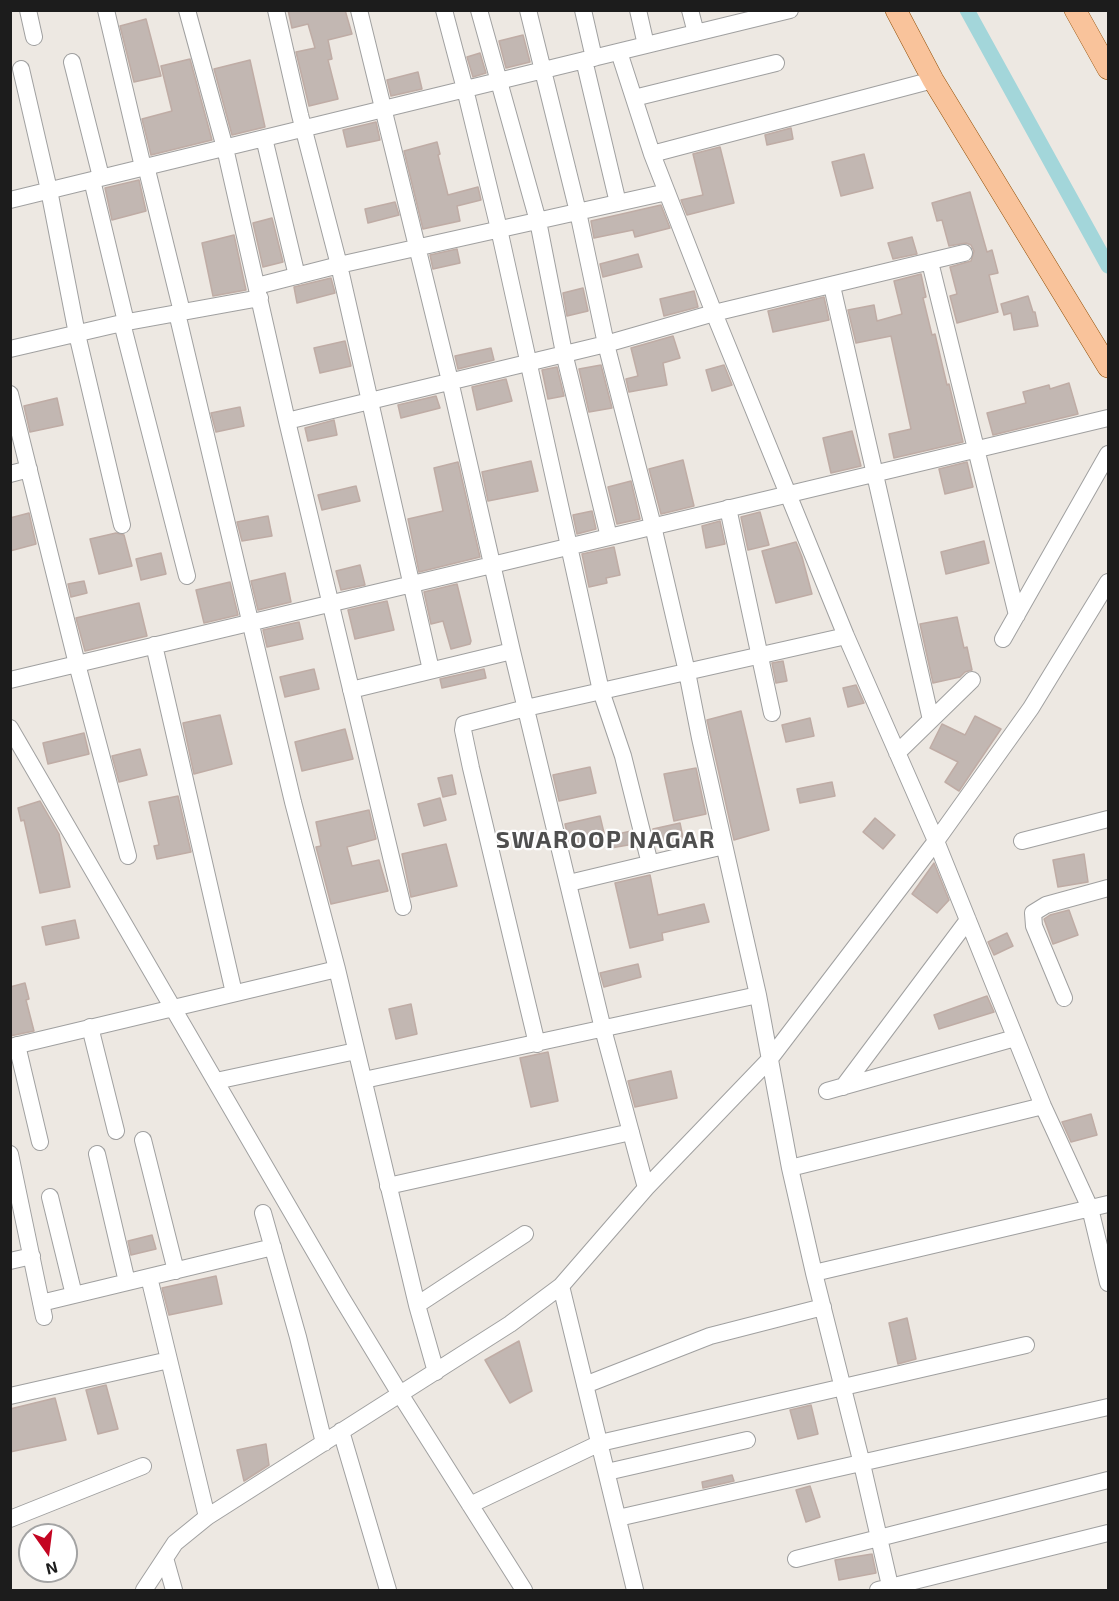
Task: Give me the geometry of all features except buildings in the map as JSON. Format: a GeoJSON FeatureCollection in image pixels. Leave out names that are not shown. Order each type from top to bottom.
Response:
{"type":"FeatureCollection","features":[{"type":"Feature","properties":{"kind":"main road"},"geometry":{"type":"LineString","coordinates":[[896,10],[933,80],[1108,367]]}},
{"type":"Feature","properties":{"kind":"main road"},"geometry":{"type":"LineString","coordinates":[[1075,10],[1108,69]]}},
{"type":"Feature","properties":{"kind":"street"},"geometry":{"type":"LineString","coordinates":[[28,10],[34,37]]}},
{"type":"Feature","properties":{"kind":"street"},"geometry":{"type":"LineString","coordinates":[[106,10],[293,802],[337,969],[417,1305],[436,1371]]}},
{"type":"Feature","properties":{"kind":"street"},"geometry":{"type":"LineString","coordinates":[[187,10],[225,148],[287,421],[403,907]]}},
{"type":"Feature","properties":{"kind":"street"},"geometry":{"type":"LineString","coordinates":[[276,10],[303,128],[339,265],[431,670]]}},
{"type":"Feature","properties":{"kind":"street"},"geometry":{"type":"LineString","coordinates":[[358,10],[450,381],[603,1029],[646,1188]]}},
{"type":"Feature","properties":{"kind":"street"},"geometry":{"type":"LineString","coordinates":[[444,10],[499,229],[602,691],[622,756],[650,864]]}},
{"type":"Feature","properties":{"kind":"street"},"geometry":{"type":"LineString","coordinates":[[479,10],[538,221],[564,353],[609,537]]}},
{"type":"Feature","properties":{"kind":"street"},"geometry":{"type":"LineString","coordinates":[[528,10],[578,212],[606,344],[653,526],[687,672],[758,994],[790,1168],[862,1464],[878,1538],[886,1590],[1108,1533]]}},
{"type":"Feature","properties":{"kind":"street"},"geometry":{"type":"LineString","coordinates":[[583,10],[589,59],[618,203]]}},
{"type":"Feature","properties":{"kind":"street"},"geometry":{"type":"LineString","coordinates":[[638,10],[646,45]]}},
{"type":"Feature","properties":{"kind":"street"},"geometry":{"type":"LineString","coordinates":[[690,10],[696,33]]}},
{"type":"Feature","properties":{"kind":"street"},"geometry":{"type":"LineString","coordinates":[[10,200],[696,33],[745,16],[790,10]]}},
{"type":"Feature","properties":{"kind":"street"},"geometry":{"type":"LineString","coordinates":[[619,52],[652,154],[714,313],[846,636],[936,841],[1043,1106],[1090,1208],[1108,1282]]}},
{"type":"Feature","properties":{"kind":"street"},"geometry":{"type":"LineString","coordinates":[[72,62],[124,323],[187,576]]}},
{"type":"Feature","properties":{"kind":"street"},"geometry":{"type":"LineString","coordinates":[[634,98],[776,63]]}},
{"type":"Feature","properties":{"kind":"street"},"geometry":{"type":"LineString","coordinates":[[21,69],[49,190],[77,334],[122,525]]}},
{"type":"Feature","properties":{"kind":"street"},"geometry":{"type":"LineString","coordinates":[[652,154],[933,80]]}},
{"type":"Feature","properties":{"kind":"street"},"geometry":{"type":"LineString","coordinates":[[264,138],[297,276]]}},
{"type":"Feature","properties":{"kind":"street"},"geometry":{"type":"LineString","coordinates":[[10,349],[179,313],[258,292],[297,276],[339,265],[667,192]]}},
{"type":"Feature","properties":{"kind":"street"},"geometry":{"type":"LineString","coordinates":[[287,421],[606,344],[714,313],[964,253]]}},
{"type":"Feature","properties":{"kind":"street"},"geometry":{"type":"LineString","coordinates":[[930,262],[1017,615]]}},
{"type":"Feature","properties":{"kind":"street"},"geometry":{"type":"LineString","coordinates":[[832,286],[931,720]]}},
{"type":"Feature","properties":{"kind":"street"},"geometry":{"type":"LineString","coordinates":[[10,394],[77,664],[128,856]]}},
{"type":"Feature","properties":{"kind":"street"},"geometry":{"type":"LineString","coordinates":[[10,680],[1108,418]]}},
{"type":"Feature","properties":{"kind":"street"},"geometry":{"type":"LineString","coordinates":[[1003,639],[1108,454]]}},
{"type":"Feature","properties":{"kind":"street"},"geometry":{"type":"LineString","coordinates":[[10,474],[29,469]]}},
{"type":"Feature","properties":{"kind":"street"},"geometry":{"type":"LineString","coordinates":[[728,508],[772,713]]}},
{"type":"Feature","properties":{"kind":"street"},"geometry":{"type":"LineString","coordinates":[[144,1590],[175,1542],[207,1517],[510,1324],[561,1286],[646,1188],[769,1060],[936,841],[1031,708],[1108,582]]}},
{"type":"Feature","properties":{"kind":"street"},"geometry":{"type":"LineString","coordinates":[[537,1044],[463,727],[468,722],[526,708],[846,636]]}},
{"type":"Feature","properties":{"kind":"street"},"geometry":{"type":"LineString","coordinates":[[154,645],[234,993]]}},
{"type":"Feature","properties":{"kind":"street"},"geometry":{"type":"LineString","coordinates":[[351,690],[512,651]]}},
{"type":"Feature","properties":{"kind":"street"},"geometry":{"type":"LineString","coordinates":[[897,753],[972,680]]}},
{"type":"Feature","properties":{"kind":"street"},"geometry":{"type":"LineString","coordinates":[[10,728],[400,1394],[524,1590]]}},
{"type":"Feature","properties":{"kind":"street"},"geometry":{"type":"LineString","coordinates":[[1022,841],[1108,819]]}},
{"type":"Feature","properties":{"kind":"street"},"geometry":{"type":"LineString","coordinates":[[569,883],[724,846]]}},
{"type":"Feature","properties":{"kind":"street"},"geometry":{"type":"LineString","coordinates":[[1064,998],[1035,926],[1033,913],[1046,905],[1108,888]]}},
{"type":"Feature","properties":{"kind":"street"},"geometry":{"type":"LineString","coordinates":[[968,920],[835,1089],[1015,1038]]}},
{"type":"Feature","properties":{"kind":"street"},"geometry":{"type":"LineString","coordinates":[[40,1142],[14,1046],[337,969]]}},
{"type":"Feature","properties":{"kind":"street"},"geometry":{"type":"LineString","coordinates":[[364,1080],[758,994]]}},
{"type":"Feature","properties":{"kind":"street"},"geometry":{"type":"LineString","coordinates":[[90,1027],[116,1131]]}},
{"type":"Feature","properties":{"kind":"street"},"geometry":{"type":"LineString","coordinates":[[216,1081],[356,1051]]}},
{"type":"Feature","properties":{"kind":"street"},"geometry":{"type":"LineString","coordinates":[[790,1168],[1043,1106]]}},
{"type":"Feature","properties":{"kind":"street"},"geometry":{"type":"LineString","coordinates":[[388,1186],[631,1132]]}},
{"type":"Feature","properties":{"kind":"street"},"geometry":{"type":"LineString","coordinates":[[143,1140],[176,1271]]}},
{"type":"Feature","properties":{"kind":"street"},"geometry":{"type":"LineString","coordinates":[[10,1154],[16,1207],[32,1256],[43,1310],[74,1295],[273,1247]]}},
{"type":"Feature","properties":{"kind":"street"},"geometry":{"type":"LineString","coordinates":[[97,1154],[128,1282]]}},
{"type":"Feature","properties":{"kind":"street"},"geometry":{"type":"LineString","coordinates":[[50,1197],[74,1295]]}},
{"type":"Feature","properties":{"kind":"street"},"geometry":{"type":"LineString","coordinates":[[814,1273],[1108,1204]]}},
{"type":"Feature","properties":{"kind":"street"},"geometry":{"type":"LineString","coordinates":[[263,1213],[298,1337],[324,1443]]}},
{"type":"Feature","properties":{"kind":"street"},"geometry":{"type":"LineString","coordinates":[[417,1305],[525,1234]]}},
{"type":"Feature","properties":{"kind":"street"},"geometry":{"type":"LineString","coordinates":[[10,1261],[32,1256]]}},
{"type":"Feature","properties":{"kind":"street"},"geometry":{"type":"LineString","coordinates":[[149,1277],[207,1517]]}},
{"type":"Feature","properties":{"kind":"street"},"geometry":{"type":"LineString","coordinates":[[561,1286],[635,1590]]}},
{"type":"Feature","properties":{"kind":"street"},"geometry":{"type":"LineString","coordinates":[[585,1385],[710,1336],[823,1307]]}},
{"type":"Feature","properties":{"kind":"street"},"geometry":{"type":"LineString","coordinates":[[470,1505],[600,1443],[1026,1345]]}},
{"type":"Feature","properties":{"kind":"street"},"geometry":{"type":"LineString","coordinates":[[10,1396],[169,1360]]}},
{"type":"Feature","properties":{"kind":"street"},"geometry":{"type":"LineString","coordinates":[[618,1518],[1108,1407]]}},
{"type":"Feature","properties":{"kind":"street"},"geometry":{"type":"LineString","coordinates":[[341,1431],[388,1590]]}},
{"type":"Feature","properties":{"kind":"street"},"geometry":{"type":"LineString","coordinates":[[607,1472],[747,1440]]}},
{"type":"Feature","properties":{"kind":"street"},"geometry":{"type":"LineString","coordinates":[[10,1519],[143,1466]]}},
{"type":"Feature","properties":{"kind":"street"},"geometry":{"type":"LineString","coordinates":[[796,1559],[1108,1480]]}},
{"type":"Feature","properties":{"kind":"street"},"geometry":{"type":"LineString","coordinates":[[165,1558],[174,1590]]}},
{"type":"Feature","properties":{"kind":"waterway"},"geometry":{"type":"LineString","coordinates":[[967,10],[1108,266]]}},
{"type":"Feature","properties":{"kind":"district","name":"SWAROOP NAGAR"},"geometry":{"type":"Point","coordinates":[606,840]}}]}
